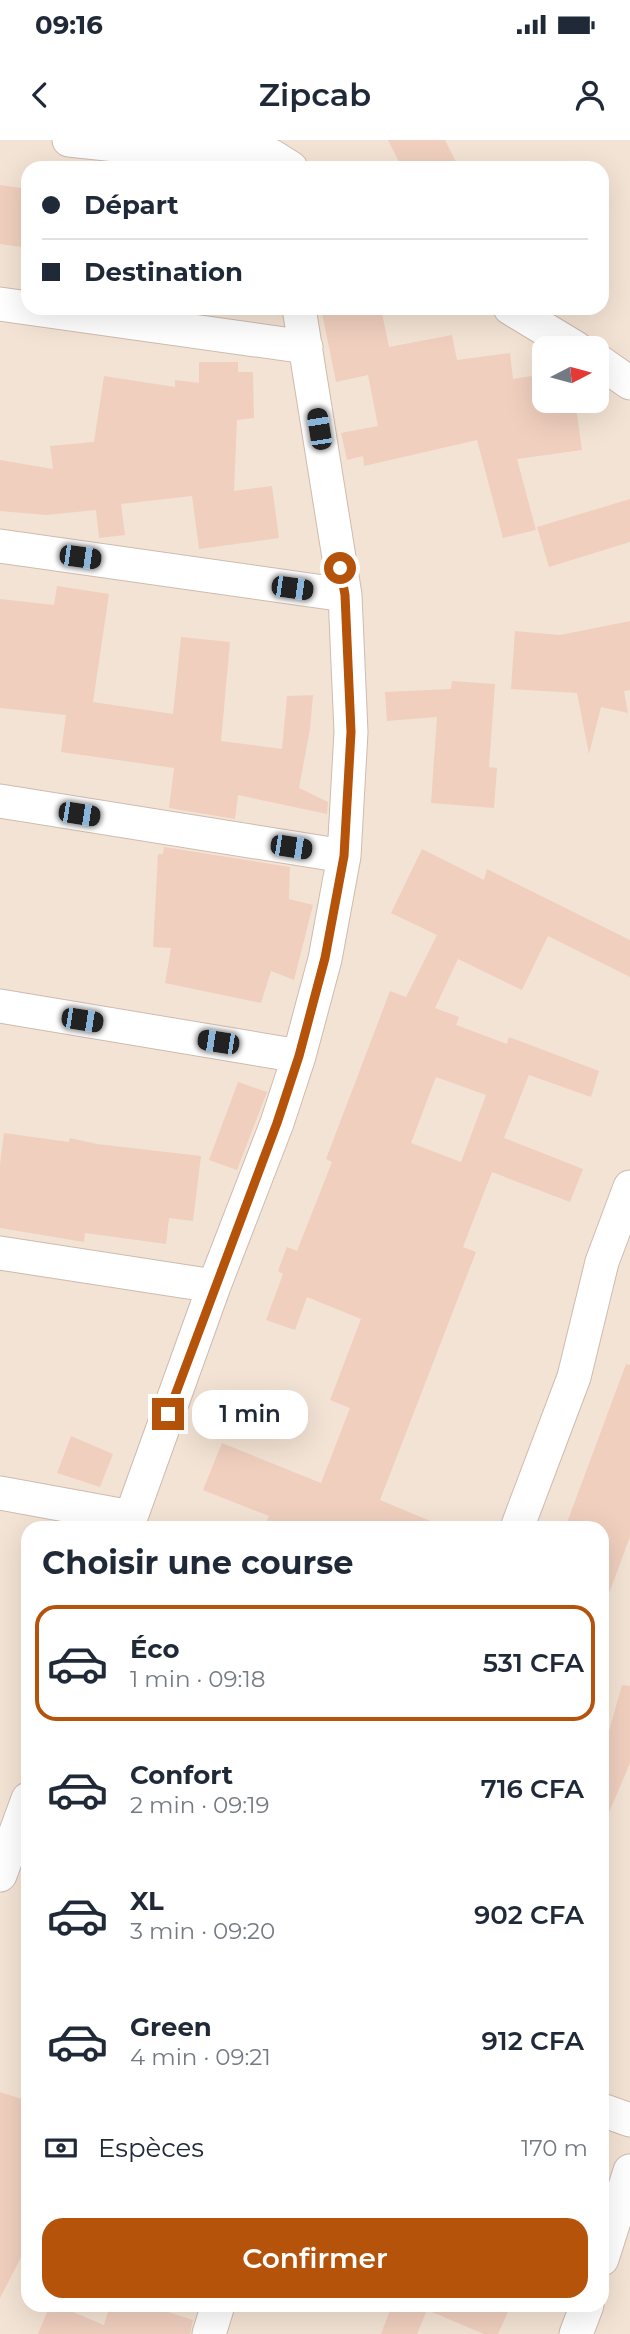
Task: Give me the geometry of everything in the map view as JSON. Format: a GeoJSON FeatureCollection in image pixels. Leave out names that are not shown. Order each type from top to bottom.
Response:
{"type":"FeatureCollection","features":[{"type":"Feature","properties":{"kind":"street"},"geometry":{"type":"LineString","coordinates":[[69,140],[276,158]]}},
{"type":"Feature","properties":{"kind":"street"},"geometry":{"type":"LineString","coordinates":[[0,304],[21,307]]}},
{"type":"Feature","properties":{"kind":"street"},"geometry":{"type":"LineString","coordinates":[[78,315],[306,347]]}},
{"type":"Feature","properties":{"kind":"street"},"geometry":{"type":"LineString","coordinates":[[129,1521],[214,1286],[277,1123],[299,1056],[325,958],[344,856],[351,732],[345,595],[300,315]]}},
{"type":"Feature","properties":{"kind":"street"},"geometry":{"type":"LineString","coordinates":[[522,315],[556,336]]}},
{"type":"Feature","properties":{"kind":"street"},"geometry":{"type":"LineString","coordinates":[[609,368],[630,383]]}},
{"type":"Feature","properties":{"kind":"street"},"geometry":{"type":"LineString","coordinates":[[0,546],[345,595]]}},
{"type":"Feature","properties":{"kind":"street"},"geometry":{"type":"LineString","coordinates":[[0,801],[344,856]]}},
{"type":"Feature","properties":{"kind":"street"},"geometry":{"type":"LineString","coordinates":[[0,1006],[299,1056]]}},
{"type":"Feature","properties":{"kind":"street"},"geometry":{"type":"LineString","coordinates":[[520,1521],[574,1377],[602,1262],[630,1187]]}},
{"type":"Feature","properties":{"kind":"street"},"geometry":{"type":"LineString","coordinates":[[0,1253],[214,1286]]}},
{"type":"Feature","properties":{"kind":"street"},"geometry":{"type":"LineString","coordinates":[[0,1493],[125,1521]]}},
{"type":"Feature","properties":{"kind":"street"},"geometry":{"type":"LineString","coordinates":[[8,1871],[21,1824]]}},
{"type":"Feature","properties":{"kind":"street"},"geometry":{"type":"LineString","coordinates":[[609,2112],[630,2120]]}},
{"type":"Feature","properties":{"kind":"street"},"geometry":{"type":"LineString","coordinates":[[609,2237],[630,2171]]}},
{"type":"Feature","properties":{"kind":"street"},"geometry":{"type":"LineString","coordinates":[[209,2334],[216,2312]]}},
{"type":"Feature","properties":{"kind":"street"},"geometry":{"type":"LineString","coordinates":[[576,2334],[584,2312]]}},
{"type":"Feature","properties":{"kind":"shaded area"},"geometry":{"type":"Polygon","coordinates":[[[0,140],[630,140],[630,2334],[0,2334],[0,140]]]}},
{"type":"Feature","properties":{"kind":"building"},"geometry":{"type":"Polygon","coordinates":[[[388,140],[445,140],[456,161],[398,161],[388,140]]]}},
{"type":"Feature","properties":{"kind":"building"},"geometry":{"type":"Polygon","coordinates":[[[0,185],[21,188],[21,247],[0,244],[0,185]]]}},
{"type":"Feature","properties":{"kind":"building"},"geometry":{"type":"Polygon","coordinates":[[[322,315],[382,315],[389,347],[452,335],[457,360],[510,353],[513,379],[532,376],[532,413],[577,413],[582,450],[517,459],[536,530],[503,538],[477,440],[364,466],[363,456],[347,460],[341,433],[378,426],[368,375],[336,382],[322,315]]]}},
{"type":"Feature","properties":{"kind":"building"},"geometry":{"type":"Polygon","coordinates":[[[199,362],[238,362],[238,372],[253,372],[254,418],[237,420],[234,491],[272,486],[279,538],[199,549],[192,496],[121,504],[125,535],[99,538],[96,510],[46,515],[0,511],[0,460],[53,469],[50,446],[94,442],[104,376],[175,387],[175,380],[199,383],[199,362]]]}},
{"type":"Feature","properties":{"kind":"building"},"geometry":{"type":"Polygon","coordinates":[[[630,499],[630,542],[549,567],[537,527],[630,499]]]}},
{"type":"Feature","properties":{"kind":"building"},"geometry":{"type":"Polygon","coordinates":[[[57,586],[109,594],[93,702],[173,714],[181,637],[230,642],[221,741],[282,749],[287,696],[313,695],[299,788],[328,802],[327,814],[238,795],[235,819],[169,808],[174,768],[61,752],[66,715],[0,708],[0,599],[54,605],[57,586]]]}},
{"type":"Feature","properties":{"kind":"building"},"geometry":{"type":"Polygon","coordinates":[[[630,621],[630,690],[624,691],[628,713],[601,707],[589,754],[577,693],[511,689],[515,631],[560,635],[630,621]]]}},
{"type":"Feature","properties":{"kind":"building"},"geometry":{"type":"Polygon","coordinates":[[[452,681],[495,684],[489,767],[497,768],[494,808],[431,803],[437,717],[387,721],[385,692],[451,689],[452,681]]]}},
{"type":"Feature","properties":{"kind":"building"},"geometry":{"type":"Polygon","coordinates":[[[164,847],[290,867],[289,899],[313,905],[294,980],[271,971],[261,1003],[165,983],[171,948],[153,947],[158,854],[163,854],[164,847]]]}},
{"type":"Feature","properties":{"kind":"building"},"geometry":{"type":"Polygon","coordinates":[[[422,849],[484,880],[487,869],[630,940],[630,977],[548,936],[522,990],[458,959],[435,1008],[459,1017],[456,1025],[507,1044],[509,1037],[599,1071],[591,1097],[529,1075],[504,1138],[583,1169],[570,1202],[492,1172],[463,1247],[476,1252],[380,1500],[430,1521],[267,1521],[269,1516],[203,1490],[222,1443],[321,1483],[350,1408],[330,1400],[361,1319],[307,1297],[295,1330],[266,1320],[283,1274],[278,1271],[287,1247],[297,1251],[332,1162],[326,1159],[390,991],[406,997],[437,935],[391,913],[422,849]],[[436,1077],[411,1143],[461,1162],[486,1095],[436,1077]]]}},
{"type":"Feature","properties":{"kind":"building"},"geometry":{"type":"Polygon","coordinates":[[[238,1082],[267,1092],[237,1170],[209,1160],[238,1082]]]}},
{"type":"Feature","properties":{"kind":"building"},"geometry":{"type":"Polygon","coordinates":[[[4,1133],[69,1142],[70,1138],[97,1144],[201,1156],[193,1221],[169,1218],[166,1244],[85,1233],[84,1242],[0,1228],[0,1164],[4,1133]]]}},
{"type":"Feature","properties":{"kind":"building"},"geometry":{"type":"Polygon","coordinates":[[[626,1364],[630,1365],[630,1537],[609,1593],[609,1521],[568,1521],[626,1364]]]}},
{"type":"Feature","properties":{"kind":"building"},"geometry":{"type":"Polygon","coordinates":[[[71,1436],[113,1454],[100,1487],[57,1473],[71,1436]]]}},
{"type":"Feature","properties":{"kind":"building"},"geometry":{"type":"Polygon","coordinates":[[[622,1685],[630,1686],[630,1763],[609,1812],[609,1731],[622,1685]]]}},
{"type":"Feature","properties":{"kind":"building"},"geometry":{"type":"Polygon","coordinates":[[[0,2092],[21,2099],[21,2258],[0,2298],[0,2092]]]}},
{"type":"Feature","properties":{"kind":"building"},"geometry":{"type":"Polygon","coordinates":[[[47,2312],[73,2312],[104,2325],[108,2312],[168,2312],[193,2320],[190,2334],[38,2334],[47,2312]]]}},
{"type":"Feature","properties":{"kind":"building"},"geometry":{"type":"Polygon","coordinates":[[[389,2312],[426,2312],[417,2334],[381,2334],[389,2312]]]}},
{"type":"Feature","properties":{"kind":"building"},"geometry":{"type":"Polygon","coordinates":[[[432,2312],[508,2312],[498,2334],[484,2334],[432,2312]]]}},
{"type":"Feature","properties":{"kind":"route"},"geometry":{"type":"LineString","coordinates":[[168,1414],[277,1123],[299,1056],[325,958],[344,856],[351,732],[345,595],[340,568]]}}]}
